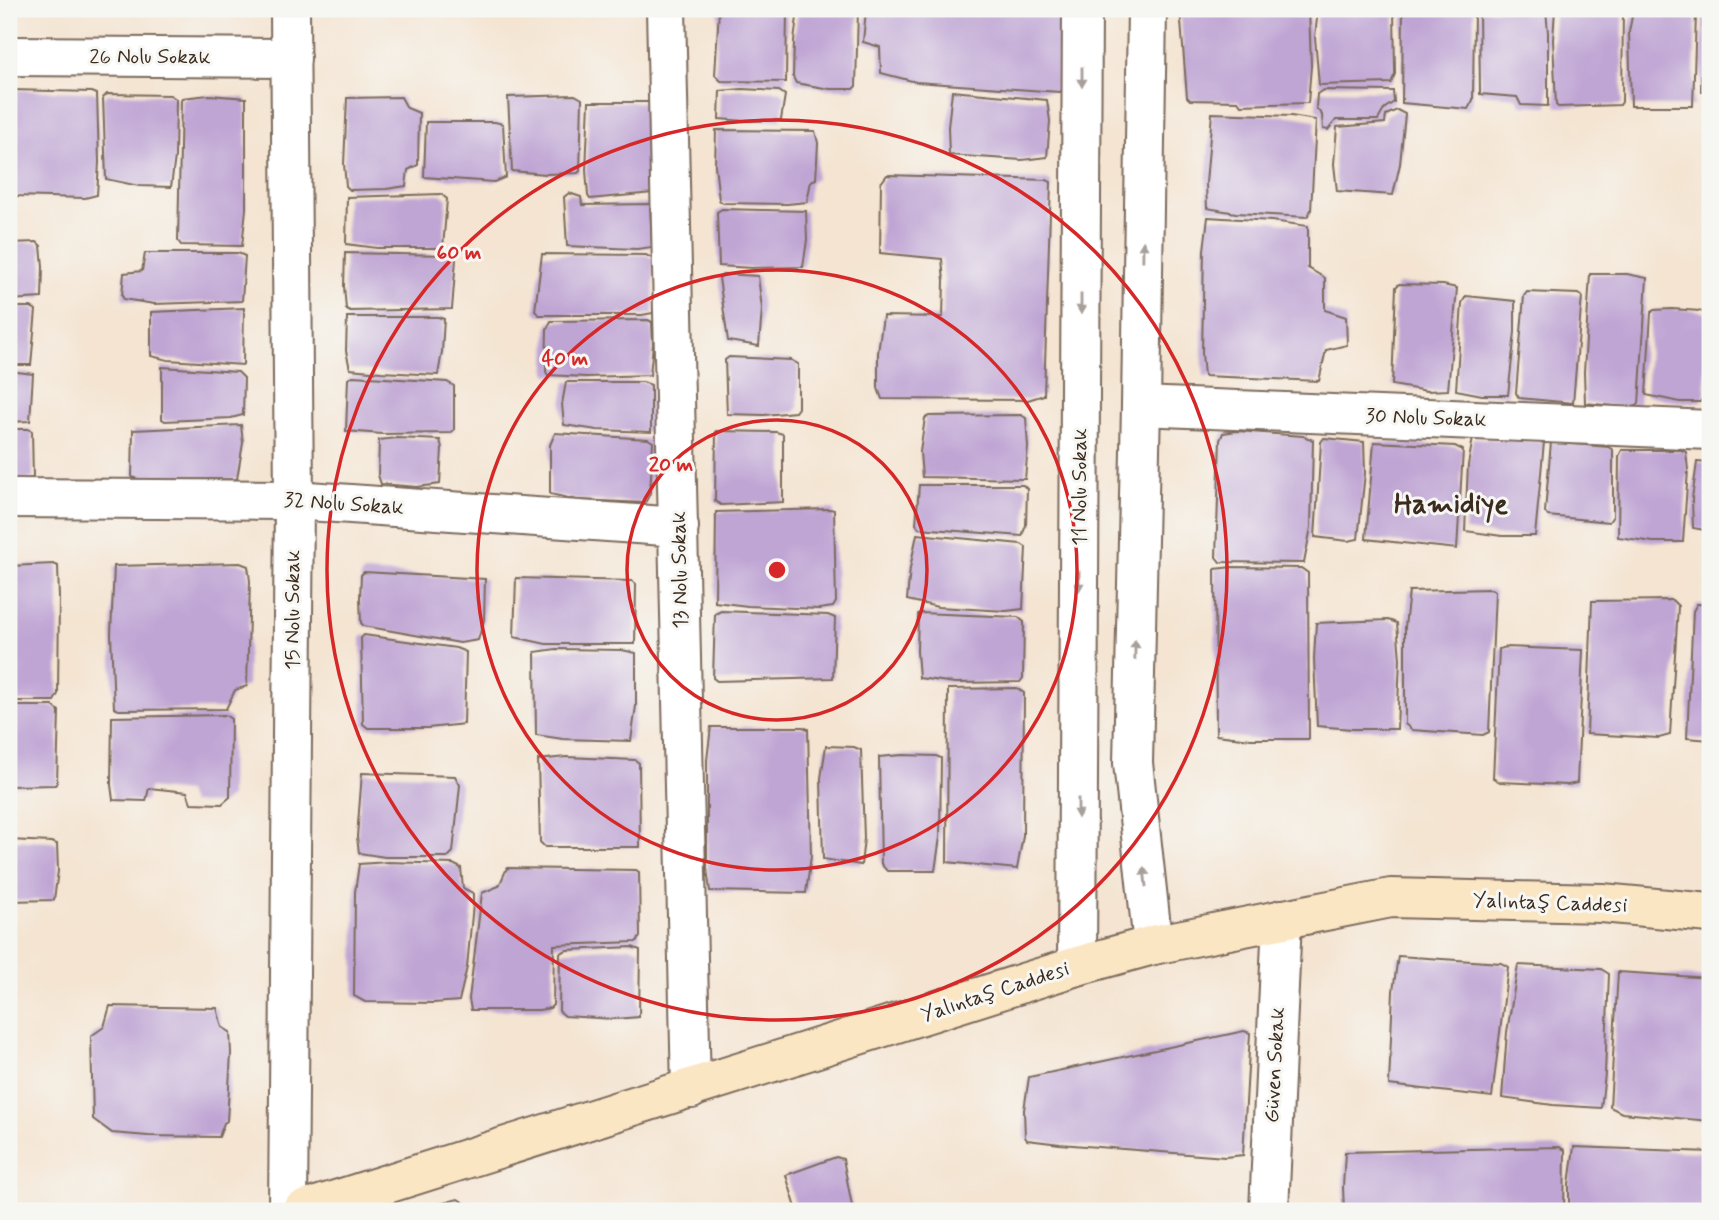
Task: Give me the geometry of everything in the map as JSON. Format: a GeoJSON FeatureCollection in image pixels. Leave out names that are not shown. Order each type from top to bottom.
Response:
{"type":"FeatureCollection","features":[{"type":"Feature","properties":{"kind":"main road","name":"Yalıntaş Caddesi"},"geometry":{"type":"LineString","coordinates":[[300,1211],[1077,966],[1153,945],[1391,898],[1602,903],[1710,913]]}},
{"type":"Feature","properties":{"kind":"street","name":"15 Nolu Sokak"},"geometry":{"type":"LineString","coordinates":[[288,1211],[294,500],[290,9]]}},
{"type":"Feature","properties":{"kind":"street","name":"13 Nolu Sokak"},"geometry":{"type":"LineString","coordinates":[[666,9],[691,1089]]}},
{"type":"Feature","properties":{"kind":"street","name":"11 Nolu Sokak"},"geometry":{"type":"LineString","coordinates":[[1077,966],[1082,9]]}},
{"type":"Feature","properties":{"kind":"street"},"geometry":{"type":"LineString","coordinates":[[1147,9],[1133,763],[1153,945]]}},
{"type":"Feature","properties":{"kind":"street","name":"26 Nolu Sokak"},"geometry":{"type":"LineString","coordinates":[[9,56],[291,58]]}},
{"type":"Feature","properties":{"kind":"street","name":"30 Nolu Sokak"},"geometry":{"type":"LineString","coordinates":[[1141,406],[1710,430]]}},
{"type":"Feature","properties":{"kind":"street","name":"32 Nolu Sokak"},"geometry":{"type":"LineString","coordinates":[[9,498],[294,500],[679,527]]}},
{"type":"Feature","properties":{"kind":"street","name":"Güven Sokak"},"geometry":{"type":"LineString","coordinates":[[1269,1211],[1282,919]]}},
{"type":"Feature","properties":{"kind":"building"},"geometry":{"type":"Polygon","coordinates":[[[719,9],[787,9],[786,82],[721,81],[715,75],[719,9]]]}},
{"type":"Feature","properties":{"kind":"building"},"geometry":{"type":"Polygon","coordinates":[[[798,9],[858,9],[856,86],[853,89],[830,89],[796,83],[793,77],[798,9]]]}},
{"type":"Feature","properties":{"kind":"building"},"geometry":{"type":"Polygon","coordinates":[[[1063,9],[1065,87],[1060,92],[916,82],[881,73],[880,47],[863,42],[866,10],[1063,9]]]}},
{"type":"Feature","properties":{"kind":"building"},"geometry":{"type":"Polygon","coordinates":[[[1180,9],[1309,9],[1311,66],[1308,103],[1241,105],[1238,101],[1190,100],[1187,97],[1180,9]]]}},
{"type":"Feature","properties":{"kind":"building"},"geometry":{"type":"Polygon","coordinates":[[[1318,9],[1394,9],[1395,74],[1391,83],[1319,85],[1315,37],[1318,9]]]}},
{"type":"Feature","properties":{"kind":"building"},"geometry":{"type":"Polygon","coordinates":[[[1403,9],[1474,9],[1473,100],[1468,109],[1402,103],[1403,9]]]}},
{"type":"Feature","properties":{"kind":"building"},"geometry":{"type":"Polygon","coordinates":[[[1479,9],[1546,9],[1548,106],[1521,105],[1517,97],[1480,94],[1479,9]]]}},
{"type":"Feature","properties":{"kind":"building"},"geometry":{"type":"Polygon","coordinates":[[[1555,9],[1623,9],[1620,105],[1556,105],[1553,40],[1555,9]]]}},
{"type":"Feature","properties":{"kind":"building"},"geometry":{"type":"Polygon","coordinates":[[[1633,11],[1696,14],[1693,106],[1631,106],[1629,32],[1633,11]]]}},
{"type":"Feature","properties":{"kind":"building"},"geometry":{"type":"Polygon","coordinates":[[[1703,14],[1710,14],[1710,91],[1701,91],[1703,14]]]}},
{"type":"Feature","properties":{"kind":"building"},"geometry":{"type":"Polygon","coordinates":[[[12,90],[97,94],[97,195],[85,198],[15,196],[9,191],[9,95],[12,90]]]}},
{"type":"Feature","properties":{"kind":"building"},"geometry":{"type":"Polygon","coordinates":[[[1323,90],[1393,91],[1394,102],[1385,108],[1378,120],[1336,120],[1328,130],[1323,129],[1322,115],[1316,108],[1317,94],[1323,90]]]}},
{"type":"Feature","properties":{"kind":"building"},"geometry":{"type":"Polygon","coordinates":[[[720,91],[779,91],[785,95],[781,120],[719,119],[720,91]]]}},
{"type":"Feature","properties":{"kind":"building"},"geometry":{"type":"Polygon","coordinates":[[[952,91],[1047,100],[1050,121],[1047,157],[1022,160],[949,155],[948,127],[952,91]]]}},
{"type":"Feature","properties":{"kind":"building"},"geometry":{"type":"Polygon","coordinates":[[[107,94],[170,95],[176,99],[175,157],[171,187],[139,186],[106,179],[103,98],[107,94]]]}},
{"type":"Feature","properties":{"kind":"building"},"geometry":{"type":"Polygon","coordinates":[[[209,95],[246,98],[246,209],[242,246],[181,245],[178,241],[181,101],[182,98],[209,95]]]}},
{"type":"Feature","properties":{"kind":"building"},"geometry":{"type":"Polygon","coordinates":[[[575,95],[582,99],[580,171],[546,174],[512,171],[508,97],[575,95]]]}},
{"type":"Feature","properties":{"kind":"building"},"geometry":{"type":"Polygon","coordinates":[[[401,97],[407,108],[419,113],[418,165],[408,170],[406,186],[350,190],[346,186],[344,164],[347,98],[401,97]]]}},
{"type":"Feature","properties":{"kind":"building"},"geometry":{"type":"Polygon","coordinates":[[[589,102],[653,102],[652,193],[590,199],[586,170],[589,102]]]}},
{"type":"Feature","properties":{"kind":"building"},"geometry":{"type":"Polygon","coordinates":[[[1397,110],[1405,114],[1400,164],[1393,195],[1337,191],[1334,164],[1337,127],[1385,123],[1386,115],[1397,110]]]}},
{"type":"Feature","properties":{"kind":"building"},"geometry":{"type":"Polygon","coordinates":[[[1212,113],[1291,116],[1316,120],[1311,210],[1307,217],[1236,213],[1207,208],[1206,183],[1212,113]]]}},
{"type":"Feature","properties":{"kind":"building"},"geometry":{"type":"Polygon","coordinates":[[[426,122],[503,124],[506,177],[494,182],[424,177],[426,122]]]}},
{"type":"Feature","properties":{"kind":"building"},"geometry":{"type":"Polygon","coordinates":[[[716,130],[815,131],[818,143],[816,179],[811,181],[807,202],[723,203],[719,200],[715,165],[716,130]]]}},
{"type":"Feature","properties":{"kind":"building"},"geometry":{"type":"Polygon","coordinates":[[[887,175],[1051,182],[1044,395],[1028,400],[882,399],[878,388],[878,353],[883,316],[943,317],[944,281],[942,259],[880,253],[881,183],[887,175]]]}},
{"type":"Feature","properties":{"kind":"building"},"geometry":{"type":"Polygon","coordinates":[[[569,193],[581,197],[582,205],[650,204],[652,247],[637,249],[567,246],[564,197],[569,193]]]}},
{"type":"Feature","properties":{"kind":"building"},"geometry":{"type":"Polygon","coordinates":[[[441,194],[447,199],[443,248],[377,248],[346,244],[347,197],[441,194]]]}},
{"type":"Feature","properties":{"kind":"building"},"geometry":{"type":"Polygon","coordinates":[[[722,209],[806,211],[807,240],[803,267],[719,266],[717,212],[722,209]]]}},
{"type":"Feature","properties":{"kind":"building"},"geometry":{"type":"Polygon","coordinates":[[[1208,217],[1308,226],[1308,268],[1325,278],[1325,310],[1346,317],[1347,345],[1326,350],[1319,381],[1204,376],[1204,250],[1208,217]]]}},
{"type":"Feature","properties":{"kind":"building"},"geometry":{"type":"Polygon","coordinates":[[[37,242],[41,246],[43,266],[42,298],[9,300],[9,243],[37,242]]]}},
{"type":"Feature","properties":{"kind":"building"},"geometry":{"type":"Polygon","coordinates":[[[145,253],[238,253],[245,256],[242,301],[154,304],[124,299],[124,273],[142,271],[145,253]]]}},
{"type":"Feature","properties":{"kind":"building"},"geometry":{"type":"Polygon","coordinates":[[[345,253],[449,255],[456,259],[452,309],[346,309],[345,253]]]}},
{"type":"Feature","properties":{"kind":"building"},"geometry":{"type":"Polygon","coordinates":[[[542,254],[646,255],[654,259],[653,313],[539,315],[535,311],[542,254]]]}},
{"type":"Feature","properties":{"kind":"building"},"geometry":{"type":"Polygon","coordinates":[[[724,274],[758,276],[762,309],[759,346],[728,341],[719,278],[724,274]]]}},
{"type":"Feature","properties":{"kind":"building"},"geometry":{"type":"Polygon","coordinates":[[[1590,274],[1627,274],[1647,278],[1639,404],[1632,408],[1585,403],[1584,372],[1590,274]]]}},
{"type":"Feature","properties":{"kind":"building"},"geometry":{"type":"Polygon","coordinates":[[[1399,284],[1457,288],[1448,390],[1427,391],[1392,385],[1396,287],[1399,284]]]}},
{"type":"Feature","properties":{"kind":"building"},"geometry":{"type":"Polygon","coordinates":[[[1527,292],[1582,296],[1573,403],[1519,398],[1516,393],[1524,296],[1527,292]]]}},
{"type":"Feature","properties":{"kind":"building"},"geometry":{"type":"Polygon","coordinates":[[[1466,296],[1515,301],[1515,332],[1508,395],[1482,395],[1456,390],[1462,303],[1466,296]]]}},
{"type":"Feature","properties":{"kind":"building"},"geometry":{"type":"Polygon","coordinates":[[[9,307],[31,307],[36,310],[31,365],[9,365],[9,307]]]}},
{"type":"Feature","properties":{"kind":"building"},"geometry":{"type":"Polygon","coordinates":[[[244,308],[243,365],[168,360],[151,356],[151,312],[244,308]]]}},
{"type":"Feature","properties":{"kind":"building"},"geometry":{"type":"Polygon","coordinates":[[[1672,309],[1708,314],[1705,395],[1700,402],[1680,402],[1646,395],[1651,313],[1654,310],[1672,309]]]}},
{"type":"Feature","properties":{"kind":"building"},"geometry":{"type":"Polygon","coordinates":[[[347,317],[444,319],[438,375],[350,369],[346,351],[347,317]]]}},
{"type":"Feature","properties":{"kind":"building"},"geometry":{"type":"Polygon","coordinates":[[[551,321],[652,322],[653,344],[650,375],[586,377],[548,375],[546,372],[547,329],[551,321]]]}},
{"type":"Feature","properties":{"kind":"building"},"geometry":{"type":"Polygon","coordinates":[[[729,357],[791,360],[798,364],[798,408],[795,412],[727,414],[725,360],[729,357]]]}},
{"type":"Feature","properties":{"kind":"building"},"geometry":{"type":"Polygon","coordinates":[[[162,367],[238,372],[244,378],[243,415],[165,421],[162,419],[162,367]]]}},
{"type":"Feature","properties":{"kind":"building"},"geometry":{"type":"Polygon","coordinates":[[[9,371],[33,374],[30,421],[9,422],[9,371]]]}},
{"type":"Feature","properties":{"kind":"building"},"geometry":{"type":"Polygon","coordinates":[[[353,376],[447,382],[454,386],[454,430],[450,433],[382,434],[346,431],[348,379],[353,376]]]}},
{"type":"Feature","properties":{"kind":"building"},"geometry":{"type":"Polygon","coordinates":[[[566,382],[643,382],[651,385],[651,432],[597,430],[564,425],[562,404],[566,382]]]}},
{"type":"Feature","properties":{"kind":"building"},"geometry":{"type":"Polygon","coordinates":[[[1021,415],[1026,418],[1028,447],[1025,479],[922,477],[920,452],[925,418],[1021,415]]]}},
{"type":"Feature","properties":{"kind":"building"},"geometry":{"type":"Polygon","coordinates":[[[241,425],[243,443],[237,479],[141,480],[132,477],[133,430],[241,425]]]}},
{"type":"Feature","properties":{"kind":"building"},"geometry":{"type":"Polygon","coordinates":[[[9,429],[32,431],[33,478],[9,482],[9,429]]]}},
{"type":"Feature","properties":{"kind":"building"},"geometry":{"type":"Polygon","coordinates":[[[716,431],[783,434],[783,502],[721,505],[715,501],[716,431]]]}},
{"type":"Feature","properties":{"kind":"building"},"geometry":{"type":"Polygon","coordinates":[[[1237,431],[1303,436],[1313,440],[1311,527],[1304,563],[1220,562],[1216,557],[1220,440],[1223,433],[1237,431]]]}},
{"type":"Feature","properties":{"kind":"building"},"geometry":{"type":"Polygon","coordinates":[[[555,433],[648,439],[653,442],[650,493],[645,503],[577,500],[550,494],[550,445],[555,433]]]}},
{"type":"Feature","properties":{"kind":"building"},"geometry":{"type":"Polygon","coordinates":[[[1324,438],[1364,442],[1365,473],[1358,539],[1348,541],[1315,537],[1321,442],[1324,438]]]}},
{"type":"Feature","properties":{"kind":"building"},"geometry":{"type":"Polygon","coordinates":[[[1473,438],[1544,442],[1535,536],[1502,536],[1465,531],[1468,465],[1473,438]]]}},
{"type":"Feature","properties":{"kind":"building"},"geometry":{"type":"Polygon","coordinates":[[[379,440],[440,440],[440,484],[417,487],[381,484],[378,475],[379,440]]]}},
{"type":"Feature","properties":{"kind":"building"},"geometry":{"type":"Polygon","coordinates":[[[1374,442],[1455,446],[1463,450],[1457,549],[1366,539],[1374,442]]]}},
{"type":"Feature","properties":{"kind":"building"},"geometry":{"type":"Polygon","coordinates":[[[1551,442],[1608,447],[1613,450],[1613,516],[1609,522],[1548,516],[1545,512],[1551,442]]]}},
{"type":"Feature","properties":{"kind":"building"},"geometry":{"type":"Polygon","coordinates":[[[1622,450],[1686,452],[1688,470],[1683,542],[1653,542],[1618,537],[1619,456],[1622,450]]]}},
{"type":"Feature","properties":{"kind":"building"},"geometry":{"type":"Polygon","coordinates":[[[1697,462],[1710,463],[1710,531],[1693,528],[1692,499],[1697,462]]]}},
{"type":"Feature","properties":{"kind":"building"},"geometry":{"type":"Polygon","coordinates":[[[919,485],[1023,485],[1027,489],[1026,525],[1022,536],[919,528],[916,524],[919,485]]]}},
{"type":"Feature","properties":{"kind":"building"},"geometry":{"type":"Polygon","coordinates":[[[834,510],[836,602],[833,607],[819,609],[748,606],[715,602],[716,512],[834,510]]]}},
{"type":"Feature","properties":{"kind":"building"},"geometry":{"type":"Polygon","coordinates":[[[917,534],[1021,544],[1026,547],[1023,609],[1006,611],[938,607],[907,600],[917,534]]]}},
{"type":"Feature","properties":{"kind":"building"},"geometry":{"type":"Polygon","coordinates":[[[240,563],[248,566],[250,581],[247,686],[235,690],[226,709],[114,708],[111,634],[114,566],[240,563]]]}},
{"type":"Feature","properties":{"kind":"building"},"geometry":{"type":"Polygon","coordinates":[[[9,566],[58,566],[59,598],[58,694],[54,701],[9,701],[9,566]]]}},
{"type":"Feature","properties":{"kind":"building"},"geometry":{"type":"Polygon","coordinates":[[[1301,568],[1308,573],[1309,739],[1251,739],[1216,735],[1215,569],[1301,568]]]}},
{"type":"Feature","properties":{"kind":"building"},"geometry":{"type":"Polygon","coordinates":[[[364,572],[485,579],[484,620],[478,640],[460,643],[364,626],[361,623],[360,598],[361,575],[364,572]]]}},
{"type":"Feature","properties":{"kind":"building"},"geometry":{"type":"Polygon","coordinates":[[[516,578],[632,581],[636,584],[635,644],[546,644],[514,637],[516,578]]]}},
{"type":"Feature","properties":{"kind":"building"},"geometry":{"type":"Polygon","coordinates":[[[1409,591],[1495,591],[1489,732],[1483,735],[1412,730],[1405,724],[1405,627],[1409,591]]]}},
{"type":"Feature","properties":{"kind":"building"},"geometry":{"type":"Polygon","coordinates":[[[1672,600],[1678,606],[1670,735],[1659,738],[1587,734],[1592,601],[1672,600]]]}},
{"type":"Feature","properties":{"kind":"building"},"geometry":{"type":"Polygon","coordinates":[[[1697,604],[1710,605],[1710,740],[1687,738],[1693,611],[1697,604]]]}},
{"type":"Feature","properties":{"kind":"building"},"geometry":{"type":"Polygon","coordinates":[[[721,611],[828,615],[835,618],[833,678],[717,681],[713,678],[715,614],[721,611]]]}},
{"type":"Feature","properties":{"kind":"building"},"geometry":{"type":"Polygon","coordinates":[[[920,613],[1018,617],[1024,622],[1023,678],[1020,682],[955,683],[919,678],[917,651],[920,613]]]}},
{"type":"Feature","properties":{"kind":"building"},"geometry":{"type":"Polygon","coordinates":[[[1388,620],[1397,623],[1400,659],[1397,729],[1317,726],[1314,659],[1316,623],[1388,620]]]}},
{"type":"Feature","properties":{"kind":"building"},"geometry":{"type":"Polygon","coordinates":[[[364,635],[456,648],[466,652],[464,724],[428,728],[368,728],[363,724],[361,638],[364,635]]]}},
{"type":"Feature","properties":{"kind":"building"},"geometry":{"type":"Polygon","coordinates":[[[556,649],[622,650],[636,653],[636,706],[631,741],[563,739],[536,735],[535,652],[556,649]]]}},
{"type":"Feature","properties":{"kind":"building"},"geometry":{"type":"Polygon","coordinates":[[[1499,649],[1583,650],[1577,783],[1568,785],[1500,782],[1493,778],[1499,649]]]}},
{"type":"Feature","properties":{"kind":"building"},"geometry":{"type":"Polygon","coordinates":[[[1017,688],[1024,693],[1023,836],[1017,869],[947,862],[948,689],[1017,688]]]}},
{"type":"Feature","properties":{"kind":"building"},"geometry":{"type":"Polygon","coordinates":[[[9,706],[53,706],[59,711],[55,785],[9,786],[9,706]]]}},
{"type":"Feature","properties":{"kind":"building"},"geometry":{"type":"Polygon","coordinates":[[[225,715],[231,719],[230,797],[222,804],[191,803],[187,792],[149,788],[146,801],[113,800],[112,717],[225,715]]]}},
{"type":"Feature","properties":{"kind":"building"},"geometry":{"type":"Polygon","coordinates":[[[711,727],[808,729],[811,856],[806,893],[710,891],[707,868],[707,760],[711,727]]]}},
{"type":"Feature","properties":{"kind":"building"},"geometry":{"type":"Polygon","coordinates":[[[826,746],[854,747],[861,750],[864,838],[861,865],[823,859],[821,778],[826,746]]]}},
{"type":"Feature","properties":{"kind":"building"},"geometry":{"type":"Polygon","coordinates":[[[902,755],[941,758],[940,837],[935,871],[887,871],[881,864],[879,757],[902,755]]]}},
{"type":"Feature","properties":{"kind":"building"},"geometry":{"type":"Polygon","coordinates":[[[566,757],[635,760],[639,763],[640,847],[545,847],[540,842],[538,760],[566,757]]]}},
{"type":"Feature","properties":{"kind":"building"},"geometry":{"type":"Polygon","coordinates":[[[362,773],[455,776],[460,785],[453,852],[448,857],[385,857],[359,853],[357,837],[362,773]]]}},
{"type":"Feature","properties":{"kind":"building"},"geometry":{"type":"Polygon","coordinates":[[[9,840],[57,844],[58,871],[54,900],[9,901],[9,840]]]}},
{"type":"Feature","properties":{"kind":"building"},"geometry":{"type":"Polygon","coordinates":[[[359,864],[453,864],[461,868],[463,888],[473,893],[473,904],[467,967],[459,1001],[365,1002],[354,996],[355,892],[359,864]]]}},
{"type":"Feature","properties":{"kind":"building"},"geometry":{"type":"Polygon","coordinates":[[[507,868],[636,870],[639,872],[640,937],[636,942],[554,945],[553,1005],[550,1008],[471,1010],[469,999],[482,893],[499,886],[507,868]]]}},
{"type":"Feature","properties":{"kind":"building"},"geometry":{"type":"Polygon","coordinates":[[[632,947],[640,950],[639,1017],[614,1019],[565,1016],[559,1011],[560,953],[567,950],[632,947]]]}},
{"type":"Feature","properties":{"kind":"building"},"geometry":{"type":"Polygon","coordinates":[[[1398,956],[1501,963],[1508,967],[1492,1097],[1389,1085],[1393,991],[1398,956]]]}},
{"type":"Feature","properties":{"kind":"building"},"geometry":{"type":"Polygon","coordinates":[[[1518,965],[1601,969],[1609,974],[1601,1108],[1502,1098],[1507,1032],[1518,965]]]}},
{"type":"Feature","properties":{"kind":"building"},"geometry":{"type":"Polygon","coordinates":[[[1618,972],[1710,978],[1710,1121],[1622,1113],[1610,1107],[1618,972]]]}},
{"type":"Feature","properties":{"kind":"building"},"geometry":{"type":"Polygon","coordinates":[[[110,1006],[217,1008],[222,1027],[230,1032],[231,1053],[227,1121],[219,1137],[112,1133],[93,1119],[91,1036],[104,1027],[110,1006]]]}},
{"type":"Feature","properties":{"kind":"building"},"geometry":{"type":"Polygon","coordinates":[[[1244,1031],[1250,1033],[1243,1155],[1225,1157],[1060,1144],[1027,1140],[1025,1137],[1024,1110],[1029,1077],[1244,1031]]]}},
{"type":"Feature","properties":{"kind":"building"},"geometry":{"type":"Polygon","coordinates":[[[1559,1147],[1565,1150],[1564,1211],[1344,1211],[1345,1152],[1559,1147]]]}},
{"type":"Feature","properties":{"kind":"building"},"geometry":{"type":"Polygon","coordinates":[[[1574,1147],[1710,1152],[1710,1211],[1569,1211],[1569,1184],[1574,1147]]]}},
{"type":"Feature","properties":{"kind":"building"},"geometry":{"type":"Polygon","coordinates":[[[836,1157],[843,1159],[853,1211],[797,1211],[786,1175],[836,1157]]]}},
{"type":"Feature","properties":{"kind":"building"},"geometry":{"type":"Polygon","coordinates":[[[458,1199],[464,1203],[461,1211],[422,1211],[424,1208],[458,1199]]]}},
{"type":"Feature","properties":{"kind":"district","name":"Hamidiye"},"geometry":{"type":"Point","coordinates":[1451,505]}}]}
